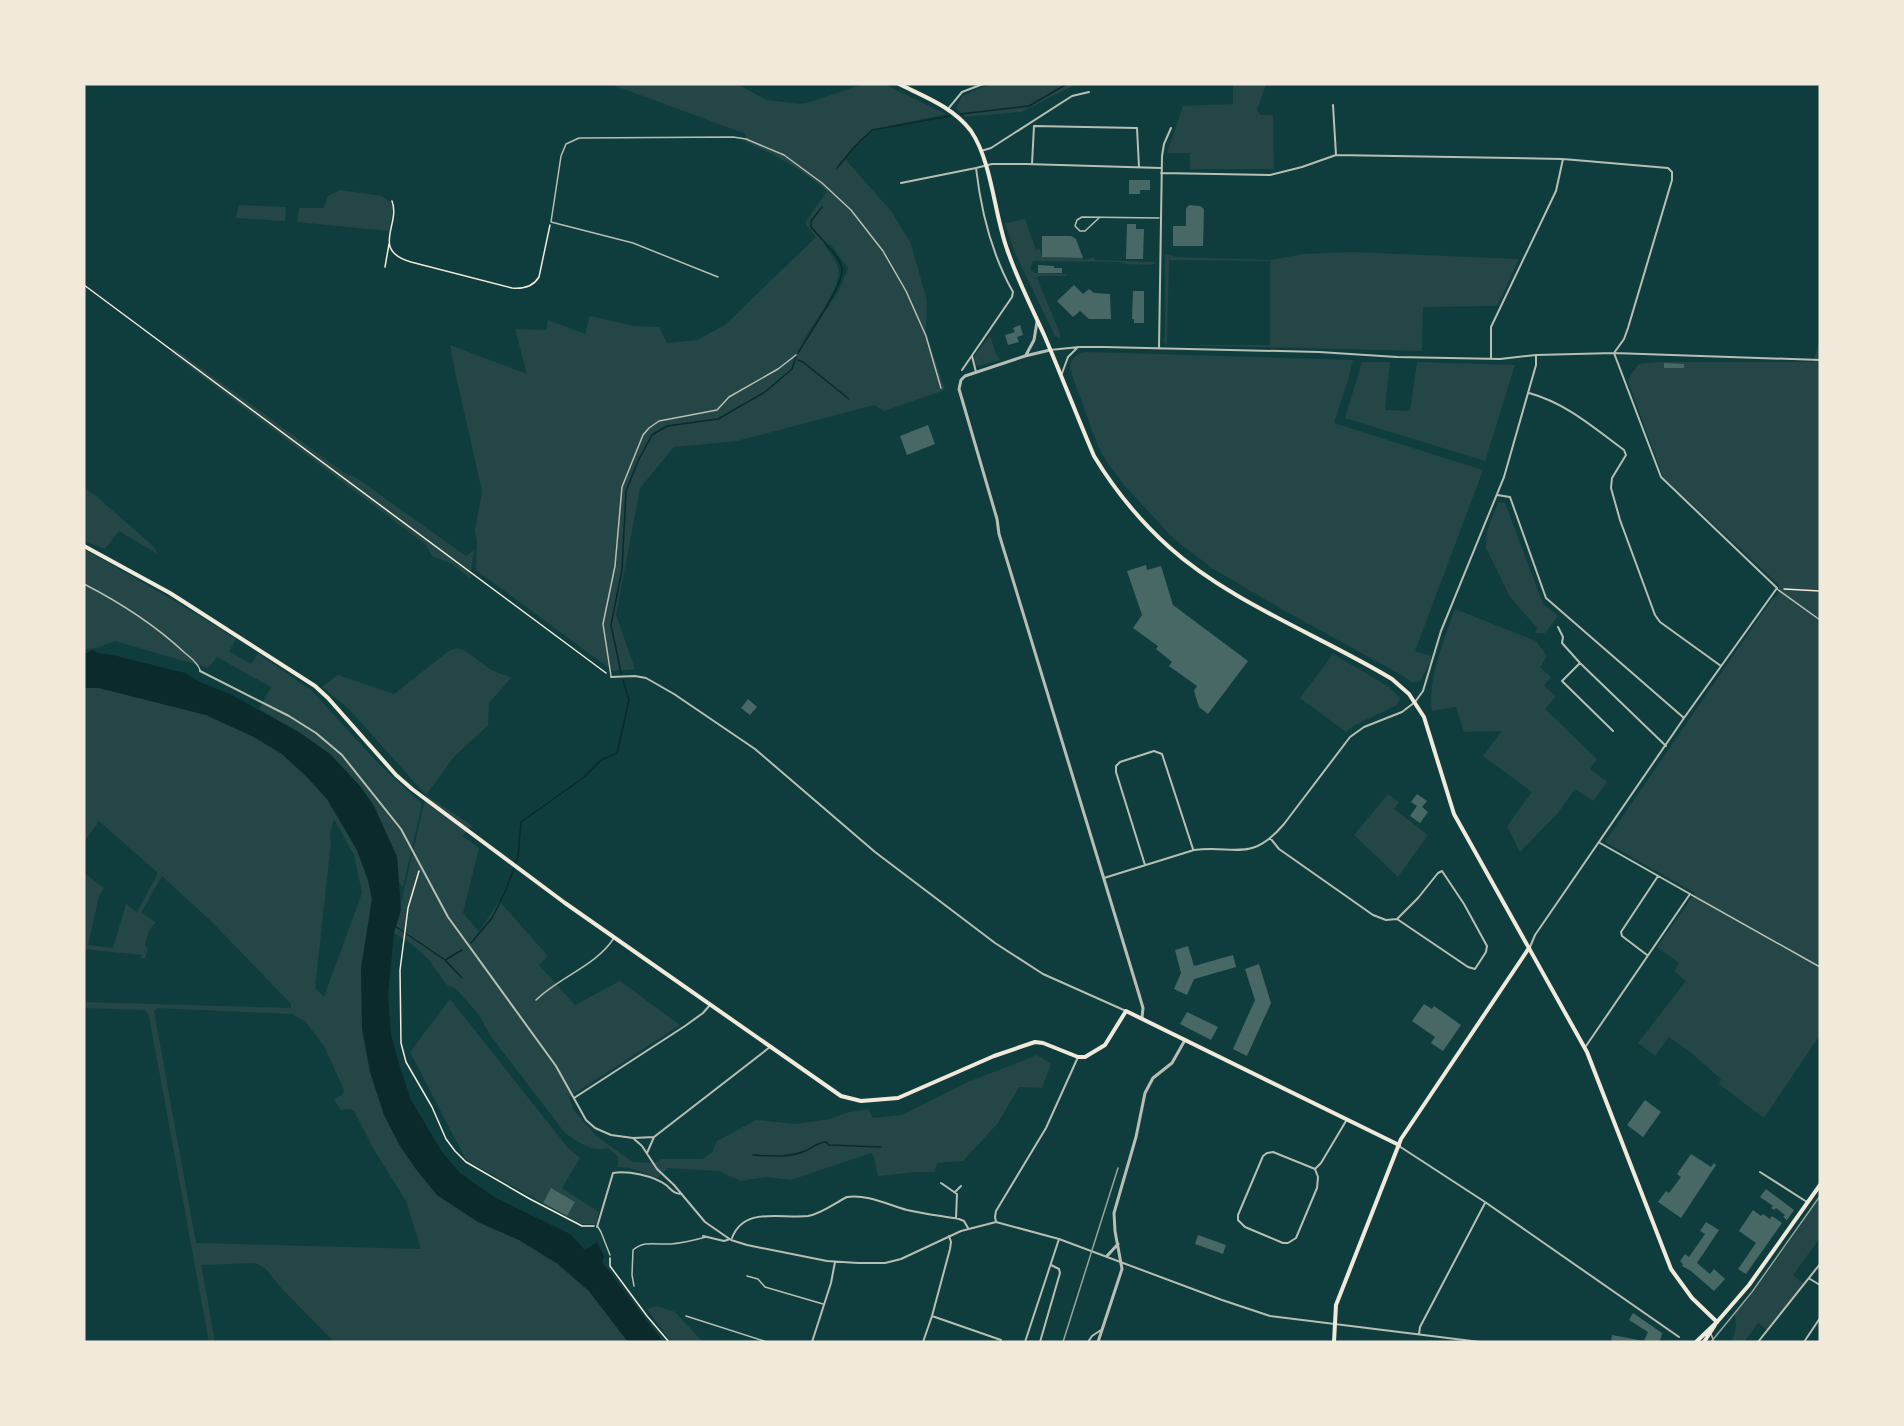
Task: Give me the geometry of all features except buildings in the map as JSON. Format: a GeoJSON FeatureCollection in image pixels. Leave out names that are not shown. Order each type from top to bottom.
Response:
{"type":"FeatureCollection","features":[{"type":"Feature","properties":{"kind":"main road"},"geometry":{"type":"LineString","coordinates":[[899,84],[948,110],[965,125],[981,151],[1005,243],[1094,456],[1107,477],[1137,515],[1170,548],[1208,576],[1255,605],[1392,679],[1415,702],[1427,723],[1454,814],[1585,1047],[1671,1269],[1692,1298],[1717,1322]]}},
{"type":"Feature","properties":{"kind":"main road"},"geometry":{"type":"LineString","coordinates":[[84,546],[170,593],[315,686],[407,785],[541,885],[836,1093],[861,1101],[898,1098],[994,1056],[1035,1042],[1078,1057],[1088,1057],[1105,1045],[1126,1011],[1346,1121],[1399,1145]]}},
{"type":"Feature","properties":{"kind":"main road"},"geometry":{"type":"LineString","coordinates":[[1334,1342],[1336,1305],[1399,1145],[1412,1121],[1529,948]]}},
{"type":"Feature","properties":{"kind":"main road"},"geometry":{"type":"LineString","coordinates":[[1696,1342],[1744,1292],[1820,1185]]}},
{"type":"Feature","properties":{"kind":"main road"},"geometry":{"type":"LineString","coordinates":[[1704,1342],[1717,1322]]}},
{"type":"Feature","properties":{"kind":"street"},"geometry":{"type":"LineString","coordinates":[[948,110],[962,92],[983,84]]}},
{"type":"Feature","properties":{"kind":"street"},"geometry":{"type":"LineString","coordinates":[[981,151],[991,148],[1072,96],[1089,92]]}},
{"type":"Feature","properties":{"kind":"street"},"geometry":{"type":"LineString","coordinates":[[1333,105],[1336,155]]}},
{"type":"Feature","properties":{"kind":"street"},"geometry":{"type":"LineString","coordinates":[[1032,164],[1034,126],[1137,128],[1139,168]]}},
{"type":"Feature","properties":{"kind":"street"},"geometry":{"type":"LineString","coordinates":[[1159,350],[1161,168],[1163,149],[1171,129]]}},
{"type":"Feature","properties":{"kind":"street"},"geometry":{"type":"LineString","coordinates":[[718,277],[650,249],[551,222],[562,151],[569,141],[579,138],[721,136],[746,139],[784,156],[822,183],[851,210],[884,251],[906,291],[926,336],[940,388]]}},
{"type":"Feature","properties":{"kind":"street"},"geometry":{"type":"LineString","coordinates":[[1161,173],[1270,175],[1336,155],[1563,159],[1668,168],[1673,177],[1628,328],[1624,339],[1614,353]]}},
{"type":"Feature","properties":{"kind":"street"},"geometry":{"type":"LineString","coordinates":[[1491,358],[1491,327],[1556,191],[1563,159]]}},
{"type":"Feature","properties":{"kind":"street"},"geometry":{"type":"LineString","coordinates":[[901,183],[986,166],[1032,164],[1161,168]]}},
{"type":"Feature","properties":{"kind":"street"},"geometry":{"type":"LineString","coordinates":[[962,370],[1013,292],[1002,271],[990,236],[982,209],[976,168]]}},
{"type":"Feature","properties":{"kind":"street"},"geometry":{"type":"LineString","coordinates":[[1100,217],[1085,231],[1080,231],[1076,226],[1079,218],[1100,217],[1160,218]]}},
{"type":"Feature","properties":{"kind":"street"},"geometry":{"type":"LineString","coordinates":[[1025,356],[1034,340],[1037,320]]}},
{"type":"Feature","properties":{"kind":"street"},"geometry":{"type":"LineString","coordinates":[[1142,1019],[1143,1008],[999,534],[997,519],[959,392],[961,380],[965,376],[1025,356],[1050,350],[1079,347],[1319,352],[1396,357],[1491,358],[1614,353],[1820,360]]}},
{"type":"Feature","properties":{"kind":"street"},"geometry":{"type":"LineString","coordinates":[[1061,376],[1068,357],[1079,347]]}},
{"type":"Feature","properties":{"kind":"street"},"geometry":{"type":"LineString","coordinates":[[1614,353],[1661,477],[1777,588],[1820,620]]}},
{"type":"Feature","properties":{"kind":"street"},"geometry":{"type":"LineString","coordinates":[[796,355],[778,369],[729,397],[717,410],[659,422],[643,435],[622,487],[615,566],[603,624],[612,677],[646,678],[674,694],[755,749],[875,852],[994,943],[1042,974],[1126,1011]]}},
{"type":"Feature","properties":{"kind":"street"},"geometry":{"type":"LineString","coordinates":[[1104,878],[1194,850],[1248,850],[1258,846],[1284,824],[1345,742],[1364,727],[1397,715],[1415,702],[1426,685],[1441,631],[1504,477],[1529,393],[1536,365],[1536,355]]}},
{"type":"Feature","properties":{"kind":"street"},"geometry":{"type":"LineString","coordinates":[[972,356],[976,372]]}},
{"type":"Feature","properties":{"kind":"street"},"geometry":{"type":"LineString","coordinates":[[1529,393],[1570,410],[1624,450],[1626,455],[1612,478],[1611,488],[1620,520],[1655,615],[1660,622],[1721,666]]}},
{"type":"Feature","properties":{"kind":"street"},"geometry":{"type":"LineString","coordinates":[[1496,495],[1510,497],[1546,598],[1684,718]]}},
{"type":"Feature","properties":{"kind":"street"},"geometry":{"type":"LineString","coordinates":[[84,584],[146,620],[201,670],[290,716],[330,743],[394,818],[448,917],[556,1066],[583,1116],[595,1128],[611,1135],[654,1137]]}},
{"type":"Feature","properties":{"kind":"street"},"geometry":{"type":"LineString","coordinates":[[1529,948],[1684,718],[1777,588]]}},
{"type":"Feature","properties":{"kind":"street"},"geometry":{"type":"LineString","coordinates":[[1558,627],[1563,636],[1562,643],[1580,663],[1666,746]]}},
{"type":"Feature","properties":{"kind":"street"},"geometry":{"type":"LineString","coordinates":[[1580,663],[1562,681],[1613,731]]}},
{"type":"Feature","properties":{"kind":"street"},"geometry":{"type":"LineString","coordinates":[[1145,865],[1115,769],[1120,762],[1154,751],[1164,756],[1194,850]]}},
{"type":"Feature","properties":{"kind":"street"},"geometry":{"type":"LineString","coordinates":[[1270,838],[1279,849],[1373,915],[1386,920],[1397,919],[1472,969],[1476,969],[1486,952],[1487,946],[1468,911],[1442,871],[1397,919]]}},
{"type":"Feature","properties":{"kind":"street"},"geometry":{"type":"LineString","coordinates":[[1600,843],[1820,967]]}},
{"type":"Feature","properties":{"kind":"street"},"geometry":{"type":"LineString","coordinates":[[1647,956],[1622,936],[1621,932],[1658,876]]}},
{"type":"Feature","properties":{"kind":"street"},"geometry":{"type":"LineString","coordinates":[[1585,1047],[1690,894]]}},
{"type":"Feature","properties":{"kind":"street"},"geometry":{"type":"LineString","coordinates":[[536,1000],[548,988],[603,952],[615,938]]}},
{"type":"Feature","properties":{"kind":"street"},"geometry":{"type":"LineString","coordinates":[[574,1098],[685,1026],[701,1015],[710,1005]]}},
{"type":"Feature","properties":{"kind":"street"},"geometry":{"type":"LineString","coordinates":[[1098,1342],[1121,1272],[1122,1262],[1114,1231],[1114,1213],[1134,1143],[1146,1088],[1153,1078],[1172,1063],[1185,1040]]}},
{"type":"Feature","properties":{"kind":"street"},"geometry":{"type":"LineString","coordinates":[[647,1153],[654,1137],[770,1047]]}},
{"type":"Feature","properties":{"kind":"street"},"geometry":{"type":"LineString","coordinates":[[996,1222],[996,1211],[1046,1128],[1078,1057]]}},
{"type":"Feature","properties":{"kind":"street"},"geometry":{"type":"LineString","coordinates":[[1315,1169],[1346,1121]]}},
{"type":"Feature","properties":{"kind":"street"},"geometry":{"type":"LineString","coordinates":[[633,1137],[657,1169],[705,1222],[730,1239],[747,1245],[835,1262],[890,1262],[968,1228],[996,1222],[1059,1239],[1259,1313],[1279,1318],[1480,1342]]}},
{"type":"Feature","properties":{"kind":"street"},"geometry":{"type":"LineString","coordinates":[[1399,1145],[1679,1337]]}},
{"type":"Feature","properties":{"kind":"street"},"geometry":{"type":"LineString","coordinates":[[1273,1152],[1315,1169],[1318,1177],[1317,1188],[1293,1241],[1283,1243],[1241,1225],[1238,1215],[1263,1156],[1273,1152]]}},
{"type":"Feature","properties":{"kind":"street"},"geometry":{"type":"LineString","coordinates":[[610,1255],[597,1227],[613,1173],[626,1172],[658,1181],[674,1192],[682,1194]]}},
{"type":"Feature","properties":{"kind":"street"},"geometry":{"type":"LineString","coordinates":[[1760,1172],[1808,1202]]}},
{"type":"Feature","properties":{"kind":"street"},"geometry":{"type":"LineString","coordinates":[[941,1183],[955,1192],[958,1199],[956,1218]]}},
{"type":"Feature","properties":{"kind":"street"},"geometry":{"type":"LineString","coordinates":[[955,1192],[961,1186]]}},
{"type":"Feature","properties":{"kind":"street"},"geometry":{"type":"LineString","coordinates":[[702,1236],[724,1241],[730,1239],[736,1227],[745,1221],[762,1217],[811,1215],[850,1197],[865,1197],[906,1210],[956,1218],[964,1221],[968,1228]]}},
{"type":"Feature","properties":{"kind":"street"},"geometry":{"type":"LineString","coordinates":[[1419,1334],[1420,1327],[1485,1202]]}},
{"type":"Feature","properties":{"kind":"street"},"geometry":{"type":"LineString","coordinates":[[923,1342],[950,1249],[951,1242],[948,1236]]}},
{"type":"Feature","properties":{"kind":"street"},"geometry":{"type":"LineString","coordinates":[[634,1286],[633,1250],[637,1247],[651,1243],[671,1244],[707,1237]]}},
{"type":"Feature","properties":{"kind":"street"},"geometry":{"type":"LineString","coordinates":[[1025,1342],[1059,1239]]}},
{"type":"Feature","properties":{"kind":"street"},"geometry":{"type":"LineString","coordinates":[[1107,1256],[1118,1244]]}},
{"type":"Feature","properties":{"kind":"street"},"geometry":{"type":"LineString","coordinates":[[812,1342],[835,1262]]}},
{"type":"Feature","properties":{"kind":"street"},"geometry":{"type":"LineString","coordinates":[[1040,1342],[1060,1273],[1057,1267],[1051,1264]]}},
{"type":"Feature","properties":{"kind":"street"},"geometry":{"type":"LineString","coordinates":[[1758,1342],[1820,1264]]}},
{"type":"Feature","properties":{"kind":"street"},"geometry":{"type":"LineString","coordinates":[[747,1276],[758,1280],[765,1287],[824,1304]]}},
{"type":"Feature","properties":{"kind":"street"},"geometry":{"type":"LineString","coordinates":[[1810,1279],[1820,1285]]}},
{"type":"Feature","properties":{"kind":"street"},"geometry":{"type":"LineString","coordinates":[[686,1316],[767,1342]]}},
{"type":"Feature","properties":{"kind":"street"},"geometry":{"type":"LineString","coordinates":[[932,1316],[1001,1340]]}},
{"type":"Feature","properties":{"kind":"street"},"geometry":{"type":"LineString","coordinates":[[1804,1342],[1820,1318]]}},
{"type":"Feature","properties":{"kind":"street"},"geometry":{"type":"LineString","coordinates":[[1088,1342],[1092,1336],[1103,1330]]}},
{"type":"Feature","properties":{"kind":"street"},"geometry":{"type":"LineString","coordinates":[[1710,1333],[1714,1342]]}},
{"type":"Feature","properties":{"kind":"path"},"geometry":{"type":"LineString","coordinates":[[386,267],[394,208],[392,201]]}},
{"type":"Feature","properties":{"kind":"path"},"geometry":{"type":"LineString","coordinates":[[389,240],[393,252],[405,261],[499,285],[522,288],[531,285],[539,277],[551,222]]}},
{"type":"Feature","properties":{"kind":"path"},"geometry":{"type":"LineString","coordinates":[[84,285],[612,677]]}},
{"type":"Feature","properties":{"kind":"path"},"geometry":{"type":"LineString","coordinates":[[1777,588],[1820,591]]}},
{"type":"Feature","properties":{"kind":"path"},"geometry":{"type":"LineString","coordinates":[[422,868],[418,872],[411,896],[404,935],[400,986],[402,1049],[406,1062],[432,1107],[446,1139],[455,1151],[476,1169],[582,1226],[597,1227]]}},
{"type":"Feature","properties":{"kind":"path"},"geometry":{"type":"LineString","coordinates":[[610,1255],[610,1266],[669,1342]]}},
{"type":"Feature","properties":{"kind":"shaded area"},"geometry":{"type":"Polygon","coordinates":[[[610,84],[737,84],[767,100],[799,104],[864,84],[884,84],[946,114],[872,130],[845,159],[892,212],[911,244],[927,301],[926,332],[945,390],[884,411],[874,405],[737,441],[674,447],[640,488],[616,615],[635,669],[613,671],[476,570],[475,530],[482,491],[450,345],[527,374],[515,329],[546,330],[548,320],[585,334],[590,316],[634,326],[659,327],[667,343],[697,340],[725,325],[816,237],[805,223],[827,191],[788,163],[745,142],[746,134],[610,84]],[[823,243],[838,267],[836,285],[800,346],[838,292],[848,268],[831,245],[823,243]]]}},
{"type":"Feature","properties":{"kind":"shaded area"},"geometry":{"type":"Polygon","coordinates":[[[991,84],[1077,84],[1021,112],[965,117],[956,108],[962,96],[991,84]]]}},
{"type":"Feature","properties":{"kind":"shaded area"},"geometry":{"type":"Polygon","coordinates":[[[1233,84],[1266,84],[1257,110],[1261,115],[1273,115],[1274,169],[1190,169],[1190,153],[1167,153],[1183,106],[1233,104],[1233,84]]]}},
{"type":"Feature","properties":{"kind":"shaded area"},"geometry":{"type":"Polygon","coordinates":[[[340,190],[382,196],[391,203],[393,208],[389,231],[297,222],[299,208],[324,208],[328,196],[340,190]]]}},
{"type":"Feature","properties":{"kind":"shaded area"},"geometry":{"type":"Polygon","coordinates":[[[239,205],[286,207],[285,221],[236,218],[239,205]]]}},
{"type":"Feature","properties":{"kind":"shaded area"},"geometry":{"type":"Polygon","coordinates":[[[1025,219],[1036,250],[1040,249],[1042,257],[1083,258],[1084,260],[1094,257],[1095,260],[1155,263],[1152,265],[1119,262],[1033,261],[1030,269],[1034,273],[1067,274],[1067,276],[1038,276],[1037,278],[1060,338],[1055,336],[1015,253],[1005,223],[1025,219]]]}},
{"type":"Feature","properties":{"kind":"shaded area"},"geometry":{"type":"Polygon","coordinates":[[[1352,252],[1519,259],[1497,306],[1423,307],[1422,351],[1177,345],[1270,345],[1270,261],[1169,260],[1167,345],[1162,339],[1165,338],[1165,254],[1177,257],[1270,260],[1304,254],[1352,252]]]}},
{"type":"Feature","properties":{"kind":"shaded area"},"geometry":{"type":"Polygon","coordinates":[[[990,336],[1000,360],[976,365],[974,356],[990,336]]]}},
{"type":"Feature","properties":{"kind":"shaded area"},"geometry":{"type":"Polygon","coordinates":[[[1820,340],[1820,1035],[1764,1118],[1719,1084],[1721,1079],[1669,1037],[1655,1056],[1638,1043],[1686,981],[1674,971],[1679,963],[1657,947],[1695,893],[1605,842],[1772,599],[1778,595],[1779,585],[1663,477],[1628,381],[1639,364],[1813,362],[1820,340]]]}},
{"type":"Feature","properties":{"kind":"shaded area"},"geometry":{"type":"Polygon","coordinates":[[[174,348],[346,474],[355,477],[466,556],[474,550],[470,578],[452,564],[432,556],[425,544],[171,353],[174,348]]]}},
{"type":"Feature","properties":{"kind":"shaded area"},"geometry":{"type":"Polygon","coordinates":[[[1087,352],[1353,360],[1334,423],[1483,470],[1415,651],[1431,656],[1431,661],[1420,681],[1413,683],[1278,607],[1212,568],[1174,539],[1124,485],[1097,444],[1070,369],[1074,357],[1087,352]]]}},
{"type":"Feature","properties":{"kind":"shaded area"},"geometry":{"type":"Polygon","coordinates":[[[1362,362],[1390,362],[1385,410],[1410,411],[1417,362],[1515,365],[1485,461],[1345,418],[1362,362]]]}},
{"type":"Feature","properties":{"kind":"shaded area"},"geometry":{"type":"Polygon","coordinates":[[[84,489],[95,495],[154,547],[158,554],[119,531],[105,549],[84,541],[84,489]]]}},
{"type":"Feature","properties":{"kind":"shaded area"},"geometry":{"type":"Polygon","coordinates":[[[1498,502],[1505,503],[1543,604],[1558,616],[1545,633],[1535,633],[1537,628],[1510,597],[1486,548],[1487,532],[1498,502]]]}},
{"type":"Feature","properties":{"kind":"shaded area"},"geometry":{"type":"Polygon","coordinates":[[[84,549],[236,639],[229,651],[251,664],[258,653],[312,691],[379,764],[422,804],[403,887],[398,881],[397,857],[374,806],[360,786],[330,754],[259,709],[271,687],[217,657],[208,668],[115,641],[97,648],[84,649],[84,549]]]}},
{"type":"Feature","properties":{"kind":"shaded area"},"geometry":{"type":"Polygon","coordinates":[[[1455,609],[1536,641],[1547,656],[1540,667],[1551,677],[1544,686],[1556,696],[1545,709],[1597,759],[1590,769],[1607,782],[1593,801],[1575,789],[1558,813],[1520,852],[1507,826],[1532,792],[1483,756],[1502,731],[1464,732],[1456,707],[1432,711],[1434,673],[1455,609]]]}},
{"type":"Feature","properties":{"kind":"shaded area"},"geometry":{"type":"Polygon","coordinates":[[[457,648],[467,652],[494,671],[511,678],[489,703],[488,725],[453,758],[426,795],[349,709],[322,687],[338,675],[394,694],[450,650],[457,648]]]}},
{"type":"Feature","properties":{"kind":"shaded area"},"geometry":{"type":"Polygon","coordinates":[[[93,650],[185,673],[232,695],[300,733],[330,754],[360,786],[374,806],[397,857],[401,910],[394,933],[388,995],[391,1034],[411,1100],[442,1152],[460,1173],[494,1197],[570,1234],[585,1250],[597,1242],[604,1256],[602,1262],[663,1342],[628,1342],[589,1291],[557,1263],[519,1240],[478,1222],[437,1195],[400,1146],[384,1115],[370,1072],[362,1029],[361,968],[372,899],[357,850],[327,799],[282,754],[254,737],[206,715],[99,688],[84,688],[84,654],[93,650]]]}},
{"type":"Feature","properties":{"kind":"shaded area"},"geometry":{"type":"Polygon","coordinates":[[[1333,654],[1389,687],[1400,698],[1397,705],[1355,725],[1346,732],[1300,698],[1333,654]]]}},
{"type":"Feature","properties":{"kind":"shaded area"},"geometry":{"type":"Polygon","coordinates":[[[84,688],[99,688],[206,715],[254,737],[282,754],[327,799],[357,850],[368,880],[372,899],[369,923],[400,1146],[437,1195],[478,1222],[519,1240],[557,1264],[589,1291],[628,1342],[334,1342],[283,1290],[265,1268],[255,1263],[201,1265],[215,1342],[209,1342],[149,1016],[145,1010],[84,1008],[84,1002],[291,1008],[291,1004],[213,923],[162,876],[141,913],[156,922],[149,930],[145,945],[148,949],[145,958],[141,958],[141,955],[84,949],[84,873],[104,888],[99,896],[88,945],[113,948],[126,904],[137,912],[158,873],[99,821],[84,842],[84,688]],[[334,819],[330,834],[315,988],[324,997],[362,893],[354,855],[334,819]],[[157,1008],[154,1011],[196,1243],[421,1249],[406,1201],[373,1148],[354,1111],[341,1110],[334,1100],[343,1094],[344,1090],[324,1046],[305,1021],[292,1014],[157,1008]]]}},
{"type":"Feature","properties":{"kind":"shaded area"},"geometry":{"type":"Polygon","coordinates":[[[1388,794],[1399,802],[1394,809],[1428,835],[1398,877],[1354,835],[1388,794]]]}},
{"type":"Feature","properties":{"kind":"shaded area"},"geometry":{"type":"Polygon","coordinates":[[[426,795],[473,826],[462,836],[479,848],[463,913],[479,932],[499,901],[548,956],[539,965],[575,1005],[620,981],[680,1025],[569,1097],[573,1109],[596,1136],[633,1162],[654,1163],[661,1159],[702,1159],[712,1153],[717,1141],[756,1120],[795,1124],[830,1119],[845,1113],[868,1109],[873,1118],[902,1115],[968,1082],[1037,1055],[1051,1064],[1042,1088],[1019,1087],[998,1123],[963,1161],[937,1163],[935,1172],[878,1176],[871,1153],[791,1180],[766,1177],[741,1181],[719,1171],[668,1168],[657,1178],[630,1168],[618,1167],[618,1157],[608,1148],[590,1148],[565,1133],[490,1035],[479,1015],[455,988],[447,985],[429,960],[413,945],[394,933],[426,795]]]}},
{"type":"Feature","properties":{"kind":"shaded area"},"geometry":{"type":"Polygon","coordinates":[[[450,999],[568,1148],[580,1158],[562,1188],[599,1212],[596,1224],[581,1224],[567,1216],[575,1202],[551,1189],[543,1203],[466,1160],[410,1052],[450,999]]]}},
{"type":"Feature","properties":{"kind":"shaded area"},"geometry":{"type":"Polygon","coordinates":[[[1820,1198],[1820,1238],[1793,1275],[1804,1284],[1767,1330],[1758,1323],[1744,1342],[1732,1342],[1736,1327],[1735,1314],[1753,1293],[1820,1198]]]}},
{"type":"Feature","properties":{"kind":"shaded area"},"geometry":{"type":"Polygon","coordinates":[[[657,1306],[675,1312],[703,1342],[671,1342],[647,1309],[657,1306]]]}},
{"type":"Feature","properties":{"kind":"waterway"},"geometry":{"type":"LineString","coordinates":[[961,114],[1029,106],[1067,84]]}},
{"type":"Feature","properties":{"kind":"waterway"},"geometry":{"type":"LineString","coordinates":[[837,168],[872,130],[950,116]]}},
{"type":"Feature","properties":{"kind":"waterway"},"geometry":{"type":"LineString","coordinates":[[798,353],[841,277],[841,264],[811,227],[811,221],[822,207]]}},
{"type":"Feature","properties":{"kind":"waterway"},"geometry":{"type":"LineString","coordinates":[[621,673],[611,625],[622,570],[626,491],[652,435],[667,426],[718,419],[765,392],[792,369],[796,357]]}},
{"type":"Feature","properties":{"kind":"waterway"},"geometry":{"type":"LineString","coordinates":[[798,360],[849,399]]}},
{"type":"Feature","properties":{"kind":"waterway"},"geometry":{"type":"LineString","coordinates":[[515,863],[518,857],[521,822],[583,778],[601,760],[617,753],[629,700],[623,680]]}},
{"type":"Feature","properties":{"kind":"waterway"},"geometry":{"type":"LineString","coordinates":[[471,943],[492,918],[514,868]]}},
{"type":"Feature","properties":{"kind":"waterway"},"geometry":{"type":"LineString","coordinates":[[395,926],[445,960],[462,978]]}},
{"type":"Feature","properties":{"kind":"waterway"},"geometry":{"type":"LineString","coordinates":[[445,960],[462,950]]}},
{"type":"Feature","properties":{"kind":"waterway"},"geometry":{"type":"LineString","coordinates":[[753,1155],[793,1155],[826,1142],[829,1145],[881,1147]]}},
{"type":"Feature","properties":{"kind":"tram line"},"geometry":{"type":"LineString","coordinates":[[1711,1342],[1752,1292],[1820,1196]]}},
{"type":"Feature","properties":{"kind":"railway"},"geometry":{"type":"LineString","coordinates":[[1063,1342],[1118,1168]]}}]}
